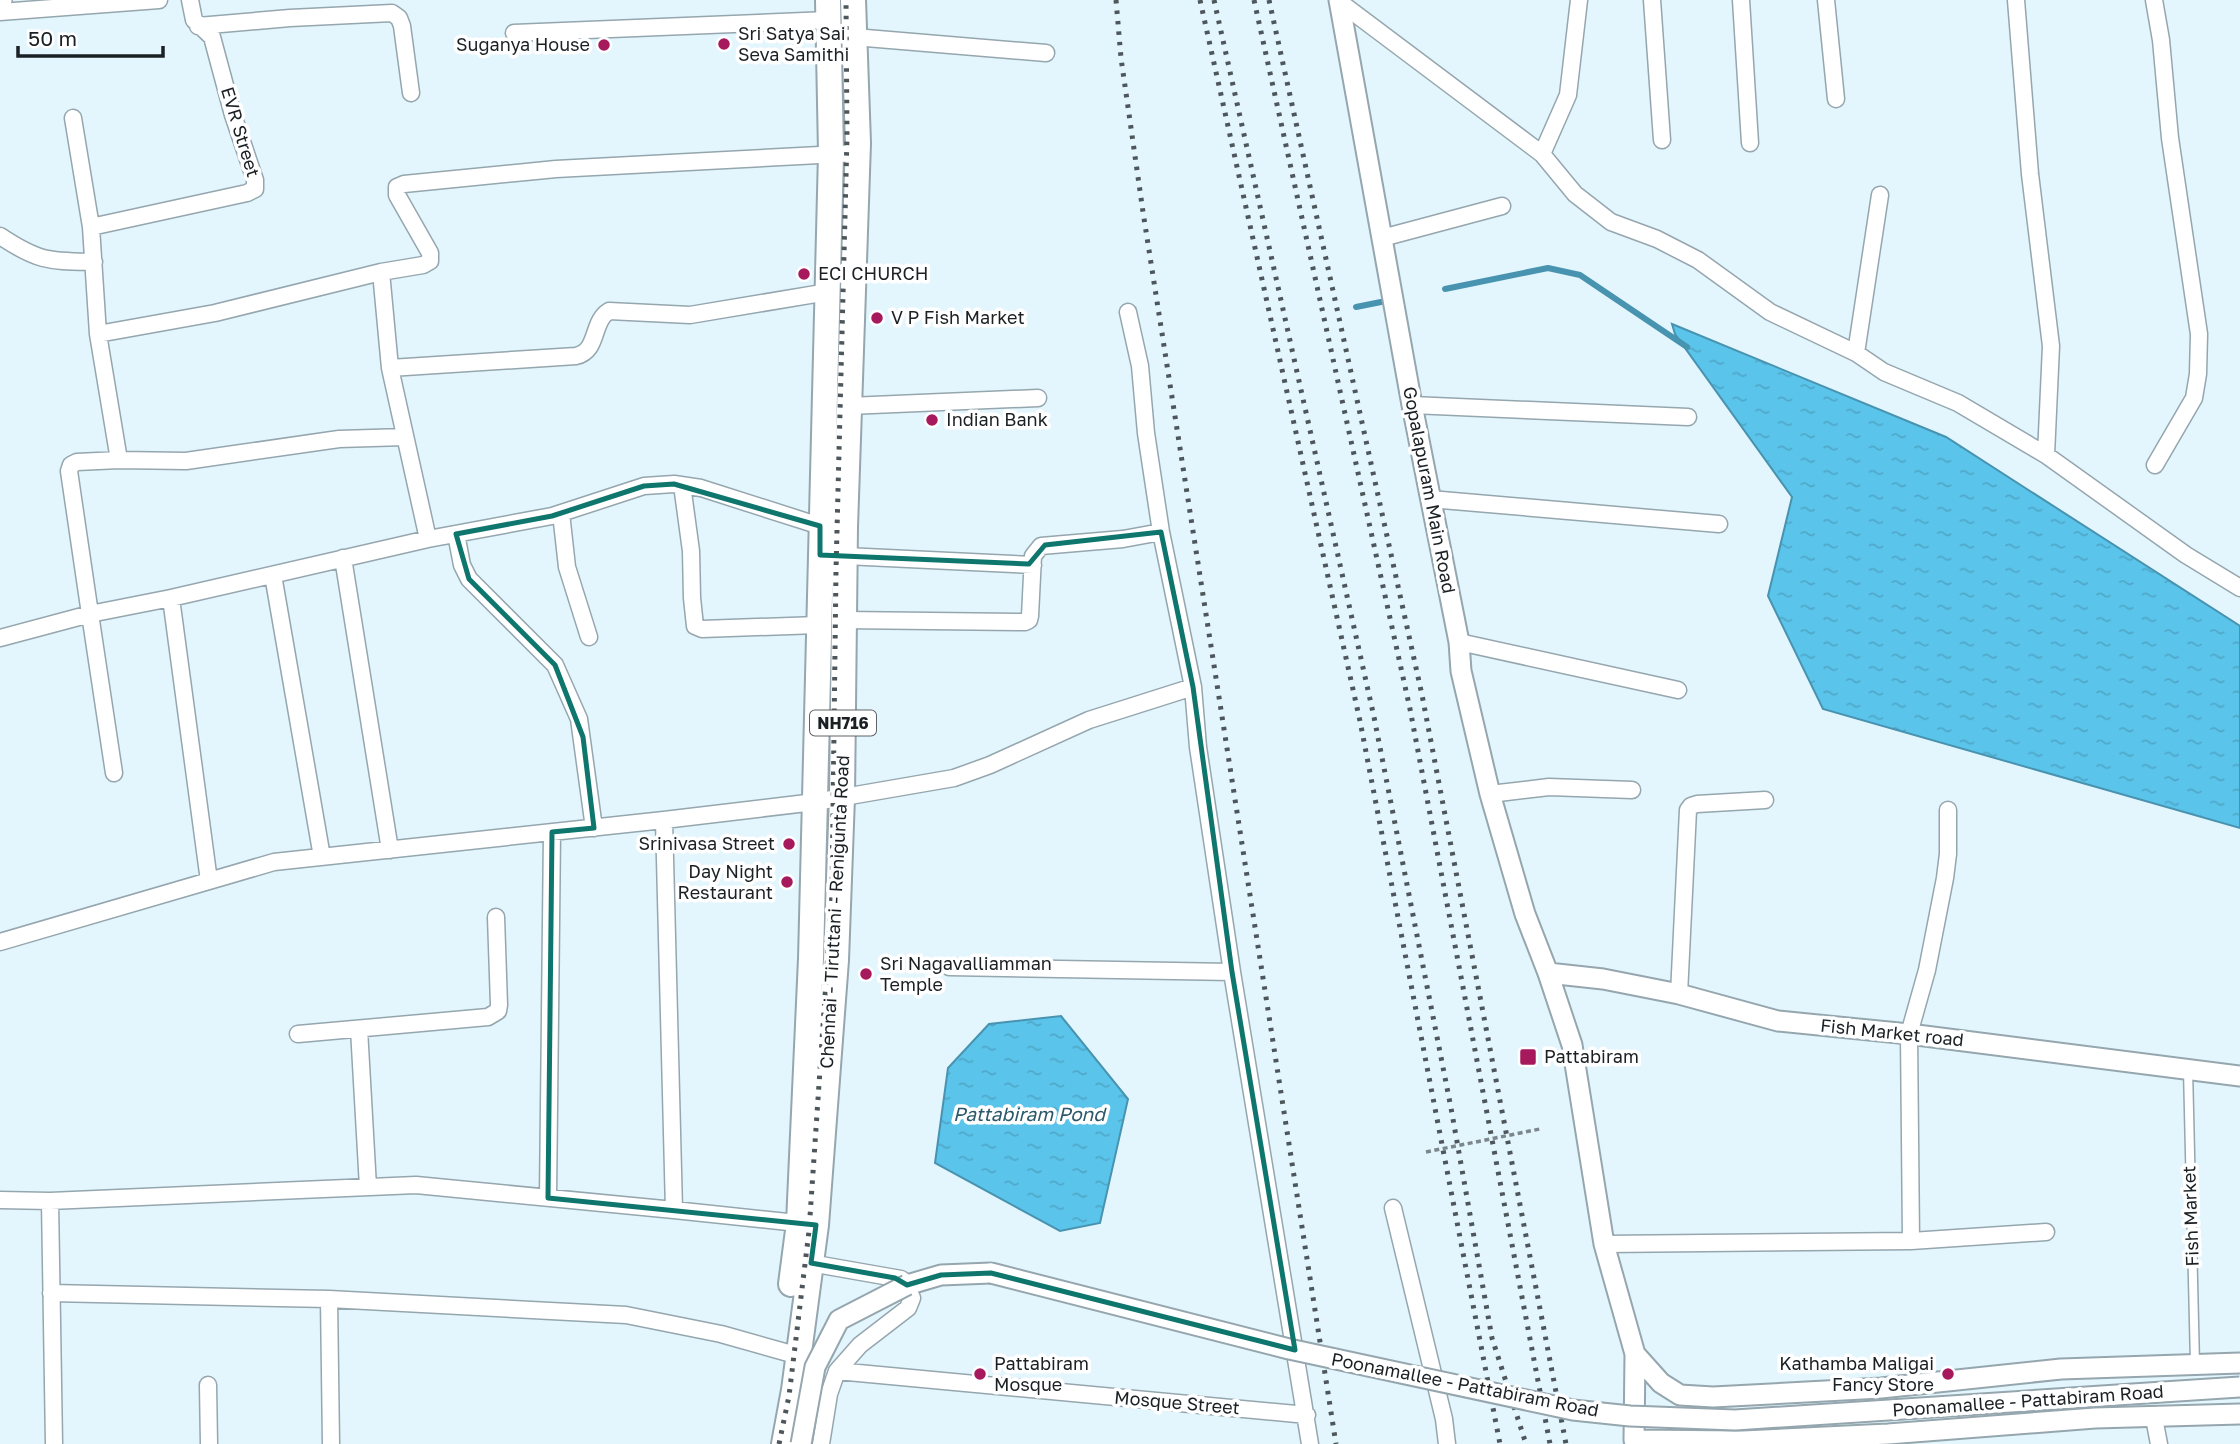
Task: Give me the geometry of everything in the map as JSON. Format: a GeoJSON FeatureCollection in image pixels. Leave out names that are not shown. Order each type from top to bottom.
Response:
{"type":"FeatureCollection","features":[{"type":"Feature","properties":{"kind":"highway","name":"Chennai - Tiruttani - Renigunta Road"},"geometry":{"type":"LineString","coordinates":[[784,1444],[791,1354],[836,960],[842,797],[843,620],[858,153],[853,0]]}},
{"type":"Feature","properties":{"kind":"highway","name":"Chennai - Tiruttani - Renigunta Road"},"geometry":{"type":"LineString","coordinates":[[807,1224],[820,526],[831,153],[828,10]]}},
{"type":"Feature","properties":{"kind":"highway","name":"Chennai - Tiruttani - Renigunta Road"},"geometry":{"type":"LineString","coordinates":[[766,1444],[779,1386],[791,1354]]}},
{"type":"Feature","properties":{"kind":"street"},"geometry":{"type":"LineString","coordinates":[[0,12],[159,0]]}},
{"type":"Feature","properties":{"kind":"street","name":"EVR Street"},"geometry":{"type":"LineString","coordinates":[[91,227],[255,189],[255,180],[233,115],[212,37],[194,20],[190,0]]}},
{"type":"Feature","properties":{"kind":"street"},"geometry":{"type":"LineString","coordinates":[[1542,154],[1568,95],[1579,0]]}},
{"type":"Feature","properties":{"kind":"street"},"geometry":{"type":"LineString","coordinates":[[1652,0],[1662,140]]}},
{"type":"Feature","properties":{"kind":"street"},"geometry":{"type":"LineString","coordinates":[[1741,0],[1750,143]]}},
{"type":"Feature","properties":{"kind":"street"},"geometry":{"type":"LineString","coordinates":[[1826,0],[1836,99]]}},
{"type":"Feature","properties":{"kind":"street"},"geometry":{"type":"LineString","coordinates":[[2016,0],[2030,174],[2051,346],[2046,455]]}},
{"type":"Feature","properties":{"kind":"street"},"geometry":{"type":"LineString","coordinates":[[2154,0],[2161,40],[2170,138],[2200,344],[2194,398],[2155,465]]}},
{"type":"Feature","properties":{"kind":"street"},"geometry":{"type":"LineString","coordinates":[[1340,2],[1542,154],[1575,194],[1611,222],[1657,239],[1698,260],[1770,313],[1856,353],[1884,372],[1958,403],[2046,455],[2186,555],[2240,588]]}},
{"type":"Feature","properties":{"kind":"street","name":"Gopalapuram Main Road"},"geometry":{"type":"LineString","coordinates":[[1340,2],[1412,405],[1459,642],[1461,671],[1490,794],[1525,914],[1572,1045],[1604,1244],[1635,1354]]}},
{"type":"Feature","properties":{"kind":"street"},"geometry":{"type":"LineString","coordinates":[[514,33],[828,10]]}},
{"type":"Feature","properties":{"kind":"street"},"geometry":{"type":"LineString","coordinates":[[198,26],[392,13],[399,18],[402,26],[411,93]]}},
{"type":"Feature","properties":{"kind":"street"},"geometry":{"type":"LineString","coordinates":[[854,37],[1046,53]]}},
{"type":"Feature","properties":{"kind":"street"},"geometry":{"type":"LineString","coordinates":[[73,118],[91,227],[98,334],[119,460]]}},
{"type":"Feature","properties":{"kind":"street"},"geometry":{"type":"LineString","coordinates":[[98,334],[215,313],[382,272],[423,265],[430,261],[430,253],[397,195],[397,187],[404,184],[556,170],[858,153]]}},
{"type":"Feature","properties":{"kind":"street"},"geometry":{"type":"LineString","coordinates":[[1856,353],[1880,195]]}},
{"type":"Feature","properties":{"kind":"street"},"geometry":{"type":"LineString","coordinates":[[1382,238],[1502,206]]}},
{"type":"Feature","properties":{"kind":"street"},"geometry":{"type":"LineString","coordinates":[[0,236],[25,253],[49,261],[94,262]]}},
{"type":"Feature","properties":{"kind":"street"},"geometry":{"type":"LineString","coordinates":[[382,272],[390,368],[428,539]]}},
{"type":"Feature","properties":{"kind":"street"},"geometry":{"type":"LineString","coordinates":[[390,368],[576,356],[585,354],[590,348],[600,318],[609,311],[690,314],[828,292]]}},
{"type":"Feature","properties":{"kind":"street"},"geometry":{"type":"LineString","coordinates":[[1128,312],[1140,366],[1146,433],[1161,532],[1193,687],[1198,747],[1232,972],[1310,1444]]}},
{"type":"Feature","properties":{"kind":"street"},"geometry":{"type":"LineString","coordinates":[[849,406],[1038,398]]}},
{"type":"Feature","properties":{"kind":"street"},"geometry":{"type":"LineString","coordinates":[[1412,405],[1688,417]]}},
{"type":"Feature","properties":{"kind":"street"},"geometry":{"type":"LineString","coordinates":[[114,773],[69,471],[71,465],[77,462],[119,460],[186,461],[339,439],[405,437]]}},
{"type":"Feature","properties":{"kind":"street"},"geometry":{"type":"LineString","coordinates":[[681,485],[691,551],[695,626],[702,629],[818,625]]}},
{"type":"Feature","properties":{"kind":"street"},"geometry":{"type":"LineString","coordinates":[[0,638],[90,614],[428,539],[561,513],[645,486],[681,485],[701,488],[820,526]]}},
{"type":"Feature","properties":{"kind":"street"},"geometry":{"type":"LineString","coordinates":[[1430,499],[1719,524]]}},
{"type":"Feature","properties":{"kind":"street"},"geometry":{"type":"LineString","coordinates":[[561,513],[566,567],[589,637]]}},
{"type":"Feature","properties":{"kind":"street"},"geometry":{"type":"LineString","coordinates":[[843,620],[1025,622],[1030,616],[1032,565],[1036,550],[1045,545],[1123,539],[1161,532]]}},
{"type":"Feature","properties":{"kind":"street"},"geometry":{"type":"LineString","coordinates":[[456,534],[462,565],[468,579],[555,665],[579,719],[594,828]]}},
{"type":"Feature","properties":{"kind":"street"},"geometry":{"type":"LineString","coordinates":[[845,556],[1032,565]]}},
{"type":"Feature","properties":{"kind":"street"},"geometry":{"type":"LineString","coordinates":[[343,558],[390,850]]}},
{"type":"Feature","properties":{"kind":"street"},"geometry":{"type":"LineString","coordinates":[[273,575],[322,857]]}},
{"type":"Feature","properties":{"kind":"street"},"geometry":{"type":"LineString","coordinates":[[171,598],[209,881]]}},
{"type":"Feature","properties":{"kind":"street"},"geometry":{"type":"LineString","coordinates":[[1459,642],[1678,690]]}},
{"type":"Feature","properties":{"kind":"street"},"geometry":{"type":"LineString","coordinates":[[0,942],[274,862],[815,802],[954,778],[990,765],[1089,720],[1193,687]]}},
{"type":"Feature","properties":{"kind":"street"},"geometry":{"type":"LineString","coordinates":[[1490,794],[1549,787],[1632,790]]}},
{"type":"Feature","properties":{"kind":"street"},"geometry":{"type":"LineString","coordinates":[[1679,994],[1688,810],[1697,804],[1765,800]]}},
{"type":"Feature","properties":{"kind":"street"},"geometry":{"type":"LineString","coordinates":[[1911,1241],[1909,1034],[1927,970],[1945,878],[1948,810]]}},
{"type":"Feature","properties":{"kind":"street"},"geometry":{"type":"LineString","coordinates":[[664,820],[674,1210]]}},
{"type":"Feature","properties":{"kind":"street"},"geometry":{"type":"LineString","coordinates":[[548,1198],[552,832]]}},
{"type":"Feature","properties":{"kind":"street"},"geometry":{"type":"LineString","coordinates":[[298,1034],[488,1017],[494,1014],[499,1005],[496,918]]}},
{"type":"Feature","properties":{"kind":"street"},"geometry":{"type":"LineString","coordinates":[[949,967],[1232,972]]}},
{"type":"Feature","properties":{"kind":"street","name":"Fish Market road"},"geometry":{"type":"LineString","coordinates":[[1548,973],[1603,979],[1679,994],[1778,1021],[1909,1034],[2240,1076]]}},
{"type":"Feature","properties":{"kind":"street"},"geometry":{"type":"LineString","coordinates":[[359,1028],[368,1187]]}},
{"type":"Feature","properties":{"kind":"street"},"geometry":{"type":"LineString","coordinates":[[0,1200],[50,1201],[415,1185],[807,1224]]}},
{"type":"Feature","properties":{"kind":"street"},"geometry":{"type":"LineString","coordinates":[[50,1201],[54,1444]]}},
{"type":"Feature","properties":{"kind":"street"},"geometry":{"type":"LineString","coordinates":[[1394,1208],[1444,1419],[1447,1444]]}},
{"type":"Feature","properties":{"kind":"street"},"geometry":{"type":"LineString","coordinates":[[1604,1244],[1911,1241],[2046,1232]]}},
{"type":"Feature","properties":{"kind":"street"},"geometry":{"type":"LineString","coordinates":[[802,1262],[901,1279],[912,1298],[908,1308],[860,1345],[837,1371],[829,1394],[821,1444]]}},
{"type":"Feature","properties":{"kind":"street","name":"Poonamallee - Pattabiram Road"},"geometry":{"type":"LineString","coordinates":[[801,1444],[815,1367],[839,1320],[907,1285],[941,1275],[991,1273],[1289,1349],[1573,1410],[1630,1416],[1735,1420],[2240,1387]]}},
{"type":"Feature","properties":{"kind":"street"},"geometry":{"type":"LineString","coordinates":[[51,1293],[328,1299],[626,1315],[721,1334],[791,1354]]}},
{"type":"Feature","properties":{"kind":"street"},"geometry":{"type":"LineString","coordinates":[[328,1299],[331,1444]]}},
{"type":"Feature","properties":{"kind":"street"},"geometry":{"type":"LineString","coordinates":[[1635,1354],[1661,1383],[1680,1395],[1713,1397],[1881,1388],[2061,1369],[2240,1363]]}},
{"type":"Feature","properties":{"kind":"street"},"geometry":{"type":"LineString","coordinates":[[1635,1354],[1631,1442],[1743,1441],[1888,1434],[2095,1418],[2240,1414]]}},
{"type":"Feature","properties":{"kind":"street","name":"Mosque Street"},"geometry":{"type":"LineString","coordinates":[[837,1371],[1307,1415]]}},
{"type":"Feature","properties":{"kind":"street"},"geometry":{"type":"LineString","coordinates":[[208,1385],[209,1444]]}},
{"type":"Feature","properties":{"kind":"street"},"geometry":{"type":"LineString","coordinates":[[2154,1418],[2159,1444]]}},
{"type":"Feature","properties":{"kind":"lane","name":"Fish Market"},"geometry":{"type":"LineString","coordinates":[[2188,1068],[2195,1364]]}},
{"type":"Feature","properties":{"kind":"path"},"geometry":{"type":"LineString","coordinates":[[1426,1152],[1539,1129]]}},
{"type":"Feature","properties":{"kind":"highlighted area"},"geometry":{"type":"Polygon","coordinates":[[[674,484],[820,526],[820,555],[1029,564],[1045,545],[1161,532],[1193,687],[1232,972],[1295,1350],[991,1273],[941,1275],[907,1285],[895,1278],[811,1263],[816,1225],[548,1198],[552,832],[594,828],[583,737],[555,665],[469,579],[456,534],[552,516],[644,486],[674,484]]]}},
{"type":"Feature","properties":{"kind":"water"},"geometry":{"type":"Polygon","coordinates":[[[1672,324],[1946,437],[2240,626],[2240,828],[1823,709],[1768,596],[1792,497],[1675,334],[1672,324]]]}},
{"type":"Feature","properties":{"kind":"water","name":"Pattabiram Pond"},"geometry":{"type":"Polygon","coordinates":[[[1061,1016],[1128,1099],[1100,1223],[1060,1231],[935,1163],[948,1068],[989,1024],[1061,1016]]]}},
{"type":"Feature","properties":{"kind":"waterway"},"geometry":{"type":"LineString","coordinates":[[1445,289],[1548,268],[1580,275],[1687,347]]}},
{"type":"Feature","properties":{"kind":"waterway"},"geometry":{"type":"LineString","coordinates":[[1356,307],[1381,302]]}},
{"type":"Feature","properties":{"kind":"railway"},"geometry":{"type":"LineString","coordinates":[[779,1444],[789,1396],[809,1231],[832,894],[836,570],[847,137],[846,0]]}},
{"type":"Feature","properties":{"kind":"railway"},"geometry":{"type":"LineString","coordinates":[[1116,0],[1121,58],[1143,212],[1336,1444]]}},
{"type":"Feature","properties":{"kind":"railway"},"geometry":{"type":"LineString","coordinates":[[1200,0],[1360,721],[1500,1444]]}},
{"type":"Feature","properties":{"kind":"railway"},"geometry":{"type":"LineString","coordinates":[[1214,0],[1374,717],[1451,1108],[1492,1338],[1526,1444]]}},
{"type":"Feature","properties":{"kind":"railway"},"geometry":{"type":"LineString","coordinates":[[1254,0],[1410,709],[1550,1444]]}},
{"type":"Feature","properties":{"kind":"railway"},"geometry":{"type":"LineString","coordinates":[[1269,0],[1422,695],[1566,1444]]}},
{"type":"Feature","properties":{"kind":"place","name":"Sri Satya Sai Seva Samithi"},"geometry":{"type":"Point","coordinates":[724,44]}},
{"type":"Feature","properties":{"kind":"place","name":"Suganya House"},"geometry":{"type":"Point","coordinates":[604,45]}},
{"type":"Feature","properties":{"kind":"place","name":"ECI CHURCH"},"geometry":{"type":"Point","coordinates":[804,274]}},
{"type":"Feature","properties":{"kind":"place","name":"V P Fish Market"},"geometry":{"type":"Point","coordinates":[877,318]}},
{"type":"Feature","properties":{"kind":"place","name":"Indian Bank"},"geometry":{"type":"Point","coordinates":[932,420]}},
{"type":"Feature","properties":{"kind":"place","name":"Srinivasa Street"},"geometry":{"type":"Point","coordinates":[789,844]}},
{"type":"Feature","properties":{"kind":"place","name":"Day Night Restaurant"},"geometry":{"type":"Point","coordinates":[787,882]}},
{"type":"Feature","properties":{"kind":"place","name":"Sri Nagavalliamman Temple"},"geometry":{"type":"Point","coordinates":[866,974]}},
{"type":"Feature","properties":{"kind":"place","name":"Pattabiram"},"geometry":{"type":"Point","coordinates":[1528,1057]}},
{"type":"Feature","properties":{"kind":"place","name":"Pattabiram Mosque"},"geometry":{"type":"Point","coordinates":[980,1374]}},
{"type":"Feature","properties":{"kind":"place","name":"Kathamba Maligai Fancy Store"},"geometry":{"type":"Point","coordinates":[1948,1374]}}]}
